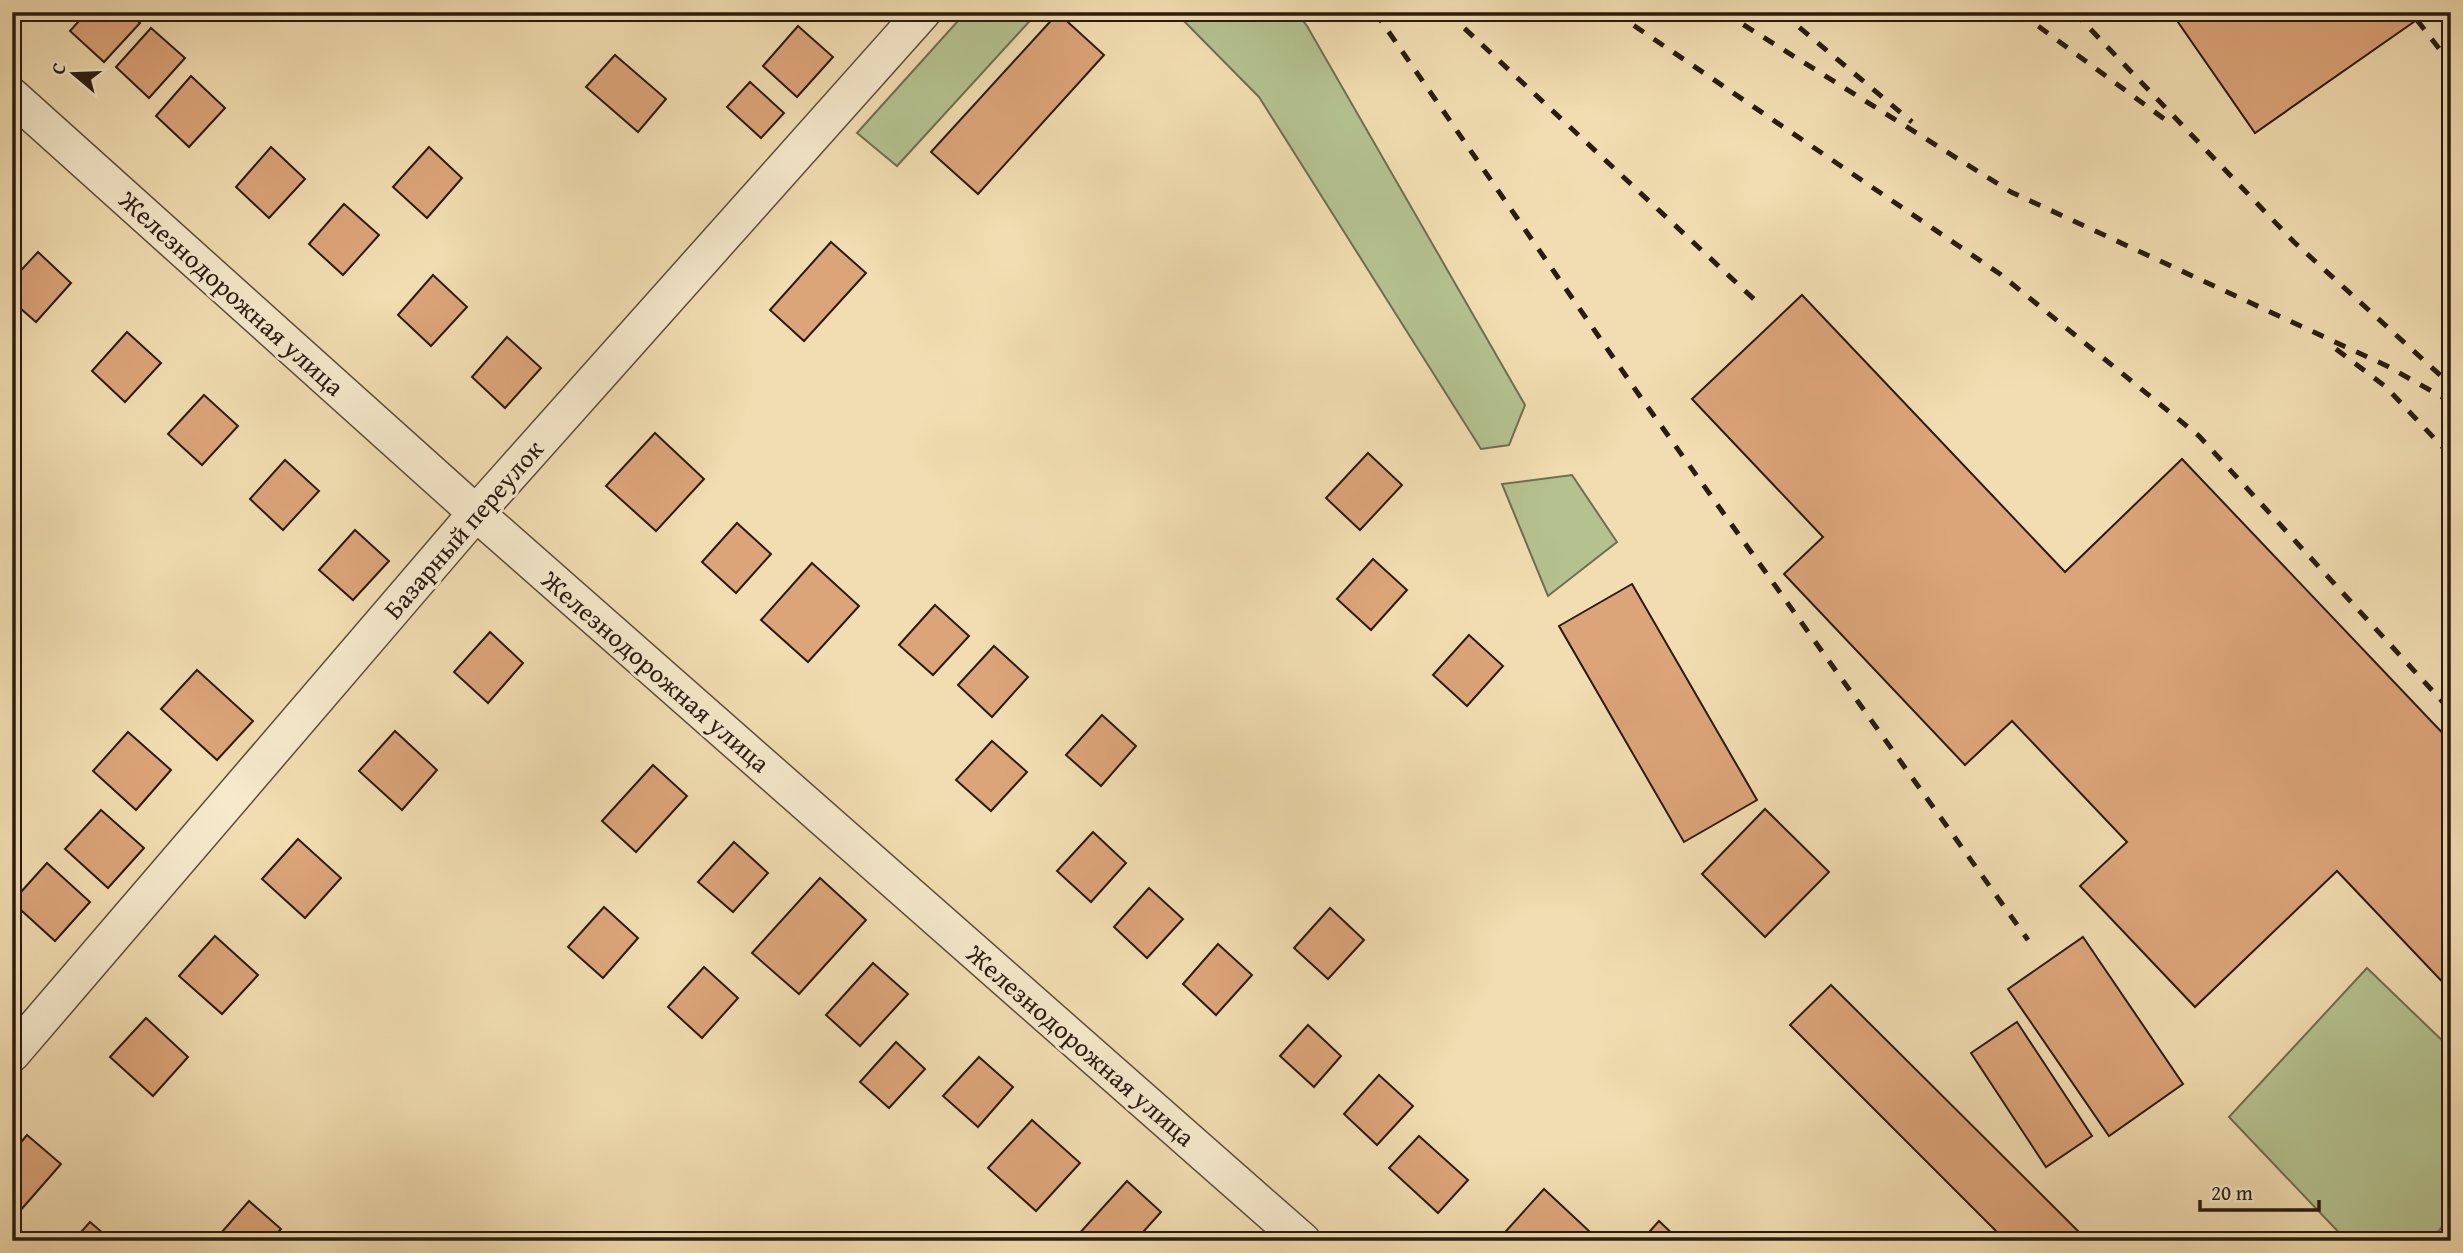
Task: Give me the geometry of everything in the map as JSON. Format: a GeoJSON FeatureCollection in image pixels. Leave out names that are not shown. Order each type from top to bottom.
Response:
{"type":"FeatureCollection","features":[{"type":"Feature","properties":{"kind":"street","name":"Базарный переулок"},"geometry":{"type":"LineString","coordinates":[[12,1054],[476,513],[923,12]]}},
{"type":"Feature","properties":{"kind":"street","name":"Железнодорожная улица"},"geometry":{"type":"LineString","coordinates":[[12,96],[476,513],[1303,1241]]}},
{"type":"Feature","properties":{"kind":"green space"},"geometry":{"type":"Polygon","coordinates":[[[966,12],[1038,12],[897,166],[857,133],[966,12]]]}},
{"type":"Feature","properties":{"kind":"green space"},"geometry":{"type":"Polygon","coordinates":[[[1175,12],[1296,12],[1307,26],[1525,405],[1509,445],[1481,449],[1259,97],[1175,12]]]}},
{"type":"Feature","properties":{"kind":"green space"},"geometry":{"type":"Polygon","coordinates":[[[1572,475],[1617,542],[1548,596],[1502,484],[1572,475]]]}},
{"type":"Feature","properties":{"kind":"green space"},"geometry":{"type":"Polygon","coordinates":[[[2367,968],[2451,1049],[2451,1218],[2429,1241],[2347,1241],[2229,1117],[2367,968]]]}},
{"type":"Feature","properties":{"kind":"building"},"geometry":{"type":"Polygon","coordinates":[[[87,12],[128,12],[140,23],[104,62],[70,31],[87,12]]]}},
{"type":"Feature","properties":{"kind":"building"},"geometry":{"type":"Polygon","coordinates":[[[2171,12],[2428,12],[2255,133],[2171,12]]]}},
{"type":"Feature","properties":{"kind":"building"},"geometry":{"type":"Polygon","coordinates":[[[1058,13],[1104,55],[978,194],[931,152],[1058,13]]]}},
{"type":"Feature","properties":{"kind":"building"},"geometry":{"type":"Polygon","coordinates":[[[798,26],[833,57],[797,97],[763,66],[798,26]]]}},
{"type":"Feature","properties":{"kind":"building"},"geometry":{"type":"Polygon","coordinates":[[[151,28],[185,58],[149,98],[116,67],[151,28]]]}},
{"type":"Feature","properties":{"kind":"building"},"geometry":{"type":"Polygon","coordinates":[[[615,55],[666,99],[638,132],[586,87],[615,55]]]}},
{"type":"Feature","properties":{"kind":"building"},"geometry":{"type":"Polygon","coordinates":[[[191,76],[225,108],[189,147],[156,116],[191,76]]]}},
{"type":"Feature","properties":{"kind":"building"},"geometry":{"type":"Polygon","coordinates":[[[750,82],[784,113],[761,138],[727,107],[750,82]]]}},
{"type":"Feature","properties":{"kind":"building"},"geometry":{"type":"Polygon","coordinates":[[[271,147],[305,179],[269,218],[236,187],[271,147]]]}},
{"type":"Feature","properties":{"kind":"building"},"geometry":{"type":"Polygon","coordinates":[[[429,147],[462,178],[427,218],[393,187],[429,147]]]}},
{"type":"Feature","properties":{"kind":"building"},"geometry":{"type":"Polygon","coordinates":[[[344,204],[379,235],[343,275],[309,244],[344,204]]]}},
{"type":"Feature","properties":{"kind":"building"},"geometry":{"type":"Polygon","coordinates":[[[831,242],[866,273],[804,341],[770,310],[831,242]]]}},
{"type":"Feature","properties":{"kind":"building"},"geometry":{"type":"Polygon","coordinates":[[[38,252],[71,283],[36,322],[12,301],[12,280],[38,252]]]}},
{"type":"Feature","properties":{"kind":"building"},"geometry":{"type":"Polygon","coordinates":[[[433,275],[467,307],[431,346],[398,315],[433,275]]]}},
{"type":"Feature","properties":{"kind":"building"},"geometry":{"type":"Polygon","coordinates":[[[1802,295],[2065,572],[2182,459],[2451,742],[2451,991],[2337,871],[2195,1007],[2080,886],[2127,842],[2012,721],[1965,765],[1784,574],[1823,537],[1692,399],[1802,295]]]}},
{"type":"Feature","properties":{"kind":"building"},"geometry":{"type":"Polygon","coordinates":[[[127,332],[161,363],[125,402],[92,371],[127,332]]]}},
{"type":"Feature","properties":{"kind":"building"},"geometry":{"type":"Polygon","coordinates":[[[507,337],[541,368],[505,408],[472,377],[507,337]]]}},
{"type":"Feature","properties":{"kind":"building"},"geometry":{"type":"Polygon","coordinates":[[[204,395],[238,426],[202,465],[168,434],[204,395]]]}},
{"type":"Feature","properties":{"kind":"building"},"geometry":{"type":"Polygon","coordinates":[[[655,433],[704,479],[656,531],[606,486],[655,433]]]}},
{"type":"Feature","properties":{"kind":"building"},"geometry":{"type":"Polygon","coordinates":[[[1368,453],[1402,485],[1360,530],[1326,498],[1368,453]]]}},
{"type":"Feature","properties":{"kind":"building"},"geometry":{"type":"Polygon","coordinates":[[[285,460],[319,491],[283,530],[250,499],[285,460]]]}},
{"type":"Feature","properties":{"kind":"building"},"geometry":{"type":"Polygon","coordinates":[[[737,523],[771,554],[736,593],[702,562],[737,523]]]}},
{"type":"Feature","properties":{"kind":"building"},"geometry":{"type":"Polygon","coordinates":[[[355,530],[389,561],[353,600],[319,570],[355,530]]]}},
{"type":"Feature","properties":{"kind":"building"},"geometry":{"type":"Polygon","coordinates":[[[1373,559],[1407,590],[1371,630],[1337,599],[1373,559]]]}},
{"type":"Feature","properties":{"kind":"building"},"geometry":{"type":"Polygon","coordinates":[[[812,563],[859,606],[808,662],[761,620],[812,563]]]}},
{"type":"Feature","properties":{"kind":"building"},"geometry":{"type":"Polygon","coordinates":[[[1632,584],[1757,800],[1684,842],[1559,626],[1632,584]]]}},
{"type":"Feature","properties":{"kind":"building"},"geometry":{"type":"Polygon","coordinates":[[[935,605],[969,636],[933,675],[899,645],[935,605]]]}},
{"type":"Feature","properties":{"kind":"building"},"geometry":{"type":"Polygon","coordinates":[[[490,632],[523,663],[488,703],[454,672],[490,632]]]}},
{"type":"Feature","properties":{"kind":"building"},"geometry":{"type":"Polygon","coordinates":[[[1469,635],[1503,666],[1467,706],[1433,675],[1469,635]]]}},
{"type":"Feature","properties":{"kind":"building"},"geometry":{"type":"Polygon","coordinates":[[[994,646],[1028,677],[992,717],[958,685],[994,646]]]}},
{"type":"Feature","properties":{"kind":"building"},"geometry":{"type":"Polygon","coordinates":[[[197,670],[253,721],[217,760],[161,709],[197,670]]]}},
{"type":"Feature","properties":{"kind":"building"},"geometry":{"type":"Polygon","coordinates":[[[1102,715],[1136,746],[1101,786],[1066,755],[1102,715]]]}},
{"type":"Feature","properties":{"kind":"building"},"geometry":{"type":"Polygon","coordinates":[[[395,731],[437,770],[402,810],[359,771],[395,731]]]}},
{"type":"Feature","properties":{"kind":"building"},"geometry":{"type":"Polygon","coordinates":[[[128,732],[171,770],[136,810],[93,771],[128,732]]]}},
{"type":"Feature","properties":{"kind":"building"},"geometry":{"type":"Polygon","coordinates":[[[992,741],[1027,772],[991,811],[956,780],[992,741]]]}},
{"type":"Feature","properties":{"kind":"building"},"geometry":{"type":"Polygon","coordinates":[[[653,765],[687,796],[636,852],[602,821],[653,765]]]}},
{"type":"Feature","properties":{"kind":"building"},"geometry":{"type":"Polygon","coordinates":[[[1765,809],[1829,872],[1765,937],[1702,874],[1765,809]]]}},
{"type":"Feature","properties":{"kind":"building"},"geometry":{"type":"Polygon","coordinates":[[[101,810],[144,848],[108,888],[65,849],[101,810]]]}},
{"type":"Feature","properties":{"kind":"building"},"geometry":{"type":"Polygon","coordinates":[[[1093,832],[1126,863],[1091,902],[1057,871],[1093,832]]]}},
{"type":"Feature","properties":{"kind":"building"},"geometry":{"type":"Polygon","coordinates":[[[298,839],[341,878],[305,918],[262,879],[298,839]]]}},
{"type":"Feature","properties":{"kind":"building"},"geometry":{"type":"Polygon","coordinates":[[[734,842],[768,873],[733,912],[698,882],[734,842]]]}},
{"type":"Feature","properties":{"kind":"building"},"geometry":{"type":"Polygon","coordinates":[[[47,863],[90,902],[55,941],[12,902],[47,863]]]}},
{"type":"Feature","properties":{"kind":"building"},"geometry":{"type":"Polygon","coordinates":[[[820,878],[866,920],[799,994],[752,953],[820,878]]]}},
{"type":"Feature","properties":{"kind":"building"},"geometry":{"type":"Polygon","coordinates":[[[1149,888],[1183,919],[1147,958],[1114,927],[1149,888]]]}},
{"type":"Feature","properties":{"kind":"building"},"geometry":{"type":"Polygon","coordinates":[[[604,907],[638,938],[603,978],[568,947],[604,907]]]}},
{"type":"Feature","properties":{"kind":"building"},"geometry":{"type":"Polygon","coordinates":[[[1330,908],[1364,940],[1328,979],[1294,948],[1330,908]]]}},
{"type":"Feature","properties":{"kind":"building"},"geometry":{"type":"Polygon","coordinates":[[[215,936],[258,975],[222,1014],[179,976],[215,936]]]}},
{"type":"Feature","properties":{"kind":"building"},"geometry":{"type":"Polygon","coordinates":[[[2083,937],[2183,1084],[2109,1136],[2008,989],[2083,937]]]}},
{"type":"Feature","properties":{"kind":"building"},"geometry":{"type":"Polygon","coordinates":[[[1218,944],[1252,975],[1216,1015],[1183,984],[1218,944]]]}},
{"type":"Feature","properties":{"kind":"building"},"geometry":{"type":"Polygon","coordinates":[[[873,963],[908,994],[860,1046],[826,1015],[873,963]]]}},
{"type":"Feature","properties":{"kind":"building"},"geometry":{"type":"Polygon","coordinates":[[[704,967],[738,998],[702,1038],[668,1007],[704,967]]]}},
{"type":"Feature","properties":{"kind":"building"},"geometry":{"type":"Polygon","coordinates":[[[1831,985],[2082,1235],[2076,1241],[2006,1241],[1790,1025],[1831,985]]]}},
{"type":"Feature","properties":{"kind":"building"},"geometry":{"type":"Polygon","coordinates":[[[146,1018],[188,1057],[153,1096],[110,1057],[146,1018]]]}},
{"type":"Feature","properties":{"kind":"building"},"geometry":{"type":"Polygon","coordinates":[[[2017,1022],[2092,1136],[2046,1167],[1971,1053],[2017,1022]]]}},
{"type":"Feature","properties":{"kind":"building"},"geometry":{"type":"Polygon","coordinates":[[[1308,1025],[1341,1056],[1314,1087],[1280,1056],[1308,1025]]]}},
{"type":"Feature","properties":{"kind":"building"},"geometry":{"type":"Polygon","coordinates":[[[896,1042],[925,1069],[889,1108],[860,1082],[896,1042]]]}},
{"type":"Feature","properties":{"kind":"building"},"geometry":{"type":"Polygon","coordinates":[[[979,1057],[1013,1087],[978,1127],[943,1096],[979,1057]]]}},
{"type":"Feature","properties":{"kind":"building"},"geometry":{"type":"Polygon","coordinates":[[[1379,1075],[1413,1106],[1377,1145],[1344,1114],[1379,1075]]]}},
{"type":"Feature","properties":{"kind":"building"},"geometry":{"type":"Polygon","coordinates":[[[1032,1120],[1080,1163],[1036,1211],[988,1168],[1032,1120]]]}},
{"type":"Feature","properties":{"kind":"building"},"geometry":{"type":"Polygon","coordinates":[[[27,1135],[61,1164],[12,1220],[12,1153],[27,1135]]]}},
{"type":"Feature","properties":{"kind":"building"},"geometry":{"type":"Polygon","coordinates":[[[1419,1136],[1468,1180],[1438,1213],[1389,1168],[1419,1136]]]}},
{"type":"Feature","properties":{"kind":"building"},"geometry":{"type":"Polygon","coordinates":[[[1127,1181],[1161,1212],[1135,1241],[1082,1241],[1077,1236],[1127,1181]]]}},
{"type":"Feature","properties":{"kind":"building"},"geometry":{"type":"Polygon","coordinates":[[[1544,1189],[1589,1231],[1580,1241],[1497,1241],[1544,1189]]]}},
{"type":"Feature","properties":{"kind":"building"},"geometry":{"type":"Polygon","coordinates":[[[249,1201],[281,1229],[270,1241],[214,1241],[249,1201]]]}},
{"type":"Feature","properties":{"kind":"building"},"geometry":{"type":"Polygon","coordinates":[[[1659,1221],[1680,1241],[1641,1241],[1659,1221]]]}},
{"type":"Feature","properties":{"kind":"building"},"geometry":{"type":"Polygon","coordinates":[[[90,1222],[112,1241],[73,1241],[90,1222]]]}},
{"type":"Feature","properties":{"kind":"railway"},"geometry":{"type":"LineString","coordinates":[[1375,12],[1637,392],[2028,940]]}},
{"type":"Feature","properties":{"kind":"railway"},"geometry":{"type":"LineString","coordinates":[[1447,12],[1757,302]]}},
{"type":"Feature","properties":{"kind":"railway"},"geometry":{"type":"LineString","coordinates":[[1614,12],[2000,274],[2199,436],[2451,711]]}},
{"type":"Feature","properties":{"kind":"railway"},"geometry":{"type":"LineString","coordinates":[[1723,12],[2011,192],[2387,366],[2451,402]]}},
{"type":"Feature","properties":{"kind":"railway"},"geometry":{"type":"LineString","coordinates":[[1781,12],[1912,122]]}},
{"type":"Feature","properties":{"kind":"railway"},"geometry":{"type":"LineString","coordinates":[[2019,12],[2167,121]]}},
{"type":"Feature","properties":{"kind":"railway"},"geometry":{"type":"LineString","coordinates":[[2074,12],[2294,242],[2451,385]]}},
{"type":"Feature","properties":{"kind":"railway"},"geometry":{"type":"LineString","coordinates":[[2417,20],[2451,64]]}},
{"type":"Feature","properties":{"kind":"railway"},"geometry":{"type":"LineString","coordinates":[[2336,349],[2386,387],[2451,456]]}}]}
